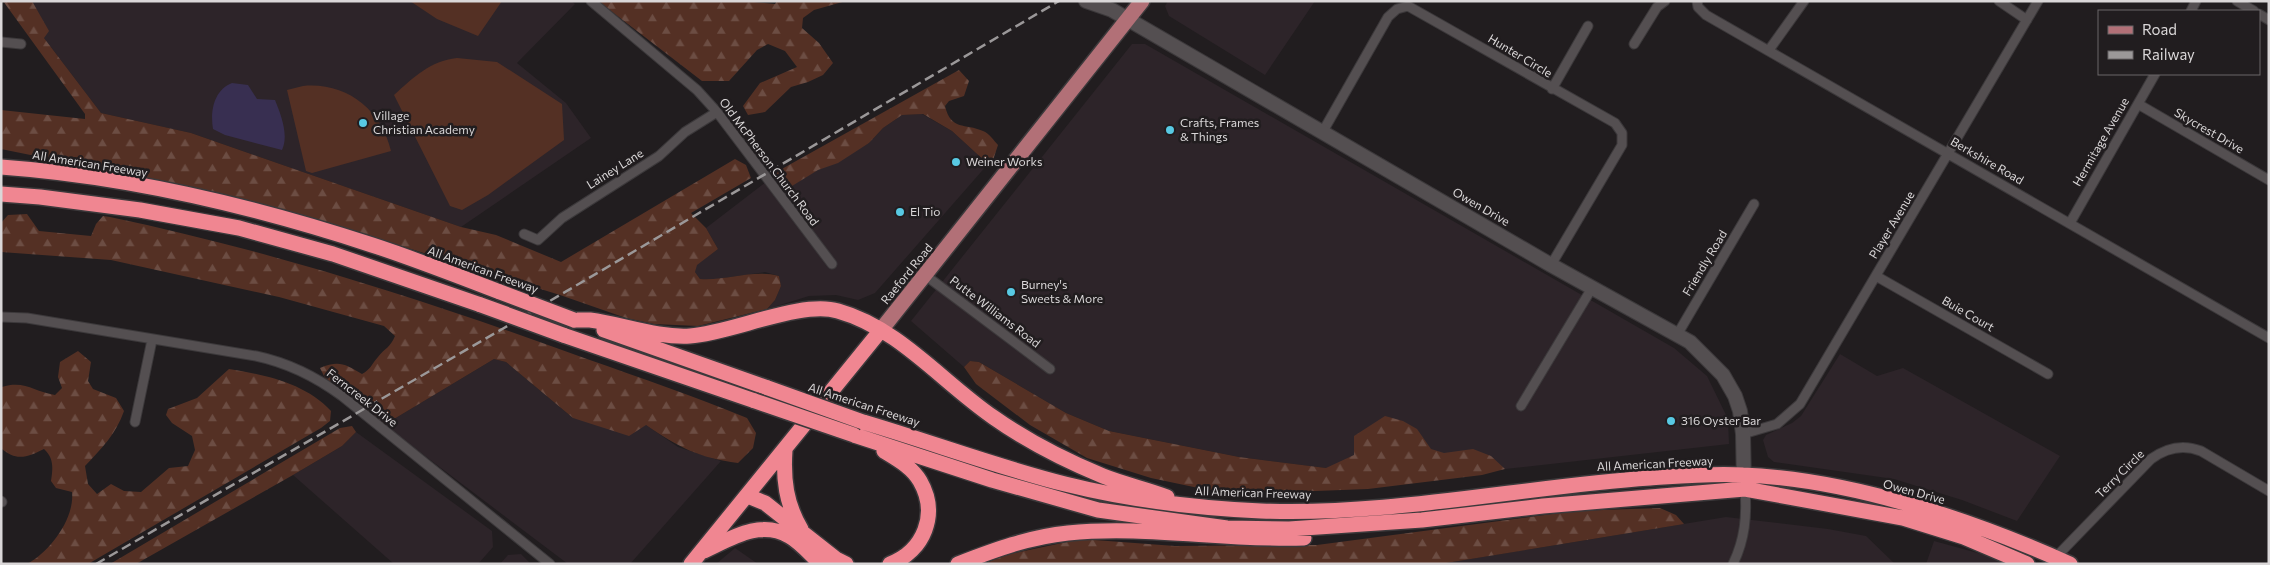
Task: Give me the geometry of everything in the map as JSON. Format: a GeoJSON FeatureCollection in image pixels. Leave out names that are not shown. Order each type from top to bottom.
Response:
{"type":"FeatureCollection","features":[{"type":"Feature","properties":{"kind":"highway","name":"All American Freeway"},"geometry":{"type":"LineString","coordinates":[[1,167],[84,176],[254,211],[373,245],[768,388],[859,428],[992,480],[1098,510],[1226,528],[1289,529],[1422,520],[1744,482]]}},
{"type":"Feature","properties":{"kind":"highway","name":"All American Freeway"},"geometry":{"type":"LineString","coordinates":[[1,194],[140,210],[239,228],[333,254],[755,401],[1061,483],[1140,499],[1197,507],[1293,511],[1358,508],[1605,481],[1680,476],[1744,482]]}},
{"type":"Feature","properties":{"kind":"highway"},"geometry":{"type":"LineString","coordinates":[[583,321],[688,336],[708,334],[805,310],[835,310],[854,316],[881,330],[978,406],[1046,450],[1104,477],[1197,507]]}},
{"type":"Feature","properties":{"kind":"highway","name":"Raeford Road"},"geometry":{"type":"LineString","coordinates":[[696,558],[881,330]]}},
{"type":"Feature","properties":{"kind":"highway"},"geometry":{"type":"LineString","coordinates":[[859,428],[908,467],[920,481],[924,491],[928,517],[925,530],[917,547],[908,556],[890,564]]}},
{"type":"Feature","properties":{"kind":"highway"},"geometry":{"type":"LineString","coordinates":[[785,450],[786,496],[804,534]]}},
{"type":"Feature","properties":{"kind":"highway"},"geometry":{"type":"LineString","coordinates":[[1744,482],[1903,518],[1964,537],[2027,564]]}},
{"type":"Feature","properties":{"kind":"highway","name":"Owen Drive"},"geometry":{"type":"LineString","coordinates":[[1744,482],[1830,486],[1926,509],[2056,557],[2070,564]]}},
{"type":"Feature","properties":{"kind":"highway"},"geometry":{"type":"LineString","coordinates":[[748,496],[765,504],[846,564]]}},
{"type":"Feature","properties":{"kind":"highway"},"geometry":{"type":"LineString","coordinates":[[748,496],[759,510],[821,564]]}},
{"type":"Feature","properties":{"kind":"highway"},"geometry":{"type":"LineString","coordinates":[[958,564],[1024,540],[1068,533],[1133,532],[1245,538],[1297,538],[1350,534],[1422,520]]}},
{"type":"Feature","properties":{"kind":"highway"},"geometry":{"type":"LineString","coordinates":[[696,558],[746,532],[773,531],[788,535]]}},
{"type":"Feature","properties":{"kind":"main road","name":"Owen Drive"},"geometry":{"type":"LineString","coordinates":[[1086,1],[1112,10],[1551,265],[1677,335],[1703,352],[1724,375],[1740,411],[1744,482]]}},
{"type":"Feature","properties":{"kind":"main road","name":"Raeford Road"},"geometry":{"type":"LineString","coordinates":[[881,330],[1142,1]]}},
{"type":"Feature","properties":{"kind":"street","name":"Old McPherson Church Road"},"geometry":{"type":"LineString","coordinates":[[591,1],[662,60],[717,112],[832,264]]}},
{"type":"Feature","properties":{"kind":"street"},"geometry":{"type":"LineString","coordinates":[[1634,44],[1657,7],[1665,1]]}},
{"type":"Feature","properties":{"kind":"street"},"geometry":{"type":"LineString","coordinates":[[1688,1],[1697,1]]}},
{"type":"Feature","properties":{"kind":"street","name":"Berkshire Road"},"geometry":{"type":"LineString","coordinates":[[1697,1],[1698,7],[1706,15],[2269,338]]}},
{"type":"Feature","properties":{"kind":"street"},"geometry":{"type":"LineString","coordinates":[[1768,50],[1804,1]]}},
{"type":"Feature","properties":{"kind":"street"},"geometry":{"type":"LineString","coordinates":[[1999,1],[2027,20]]}},
{"type":"Feature","properties":{"kind":"street","name":"Player Avenue"},"geometry":{"type":"LineString","coordinates":[[1742,434],[1777,424],[1800,404],[2038,1]]}},
{"type":"Feature","properties":{"kind":"street"},"geometry":{"type":"LineString","coordinates":[[2237,1],[2252,10]]}},
{"type":"Feature","properties":{"kind":"street","name":"Hunter Circle"},"geometry":{"type":"LineString","coordinates":[[1322,133],[1388,17],[1402,6],[1414,7],[1552,89],[1615,123],[1623,139],[1622,145],[1551,265]]}},
{"type":"Feature","properties":{"kind":"street"},"geometry":{"type":"LineString","coordinates":[[1552,89],[1588,26]]}},
{"type":"Feature","properties":{"kind":"street"},"geometry":{"type":"LineString","coordinates":[[1,42],[21,44]]}},
{"type":"Feature","properties":{"kind":"street","name":"Hermitage Avenue"},"geometry":{"type":"LineString","coordinates":[[2070,223],[2154,75]]}},
{"type":"Feature","properties":{"kind":"street","name":"Skycrest Drive"},"geometry":{"type":"LineString","coordinates":[[2138,104],[2269,180]]}},
{"type":"Feature","properties":{"kind":"street","name":"Lainey Lane"},"geometry":{"type":"LineString","coordinates":[[524,234],[538,240],[562,218],[659,156],[685,132],[717,112]]}},
{"type":"Feature","properties":{"kind":"street","name":"Friendly Road"},"geometry":{"type":"LineString","coordinates":[[1677,335],[1754,204]]}},
{"type":"Feature","properties":{"kind":"street","name":"Putte Williams Road"},"geometry":{"type":"LineString","coordinates":[[925,276],[1050,369]]}},
{"type":"Feature","properties":{"kind":"street","name":"Buie Court"},"geometry":{"type":"LineString","coordinates":[[1876,276],[2048,374]]}},
{"type":"Feature","properties":{"kind":"street"},"geometry":{"type":"LineString","coordinates":[[1521,406],[1592,288]]}},
{"type":"Feature","properties":{"kind":"street","name":"Ferncreek Drive"},"geometry":{"type":"LineString","coordinates":[[1,317],[27,318],[256,356],[293,366],[310,374],[342,396],[550,564]]}},
{"type":"Feature","properties":{"kind":"street"},"geometry":{"type":"LineString","coordinates":[[135,422],[152,340]]}},
{"type":"Feature","properties":{"kind":"street","name":"Terry Circle"},"geometry":{"type":"LineString","coordinates":[[2056,557],[2151,459],[2170,449],[2189,447],[2201,451],[2269,491]]}},
{"type":"Feature","properties":{"kind":"street"},"geometry":{"type":"LineString","coordinates":[[1733,564],[1744,534],[1746,518],[1744,482]]}},
{"type":"Feature","properties":{"kind":"shaded area","name":"Village Christian Academy"},"geometry":{"type":"Polygon","coordinates":[[[32,1],[571,1],[575,4],[517,63],[566,103],[591,138],[461,227],[191,133],[101,113],[44,38],[32,1]]]}},
{"type":"Feature","properties":{"kind":"shaded area"},"geometry":{"type":"Polygon","coordinates":[[[1168,1],[1315,1],[1265,75],[1169,16],[1165,6],[1168,1]]]}},
{"type":"Feature","properties":{"kind":"shaded area"},"geometry":{"type":"Polygon","coordinates":[[[1132,44],[1145,44],[1674,348],[1707,376],[1728,419],[1729,444],[1505,469],[1439,473],[1326,468],[1239,457],[1109,431],[1066,413],[979,362],[970,361],[964,367],[911,321],[1132,44]]]}},
{"type":"Feature","properties":{"kind":"shaded area"},"geometry":{"type":"Polygon","coordinates":[[[232,83],[248,85],[257,99],[275,100],[282,118],[285,138],[282,150],[225,135],[213,129],[212,115],[217,96],[226,86],[232,83]]]}},
{"type":"Feature","properties":{"kind":"shaded area"},"geometry":{"type":"Polygon","coordinates":[[[922,114],[952,131],[988,164],[875,293],[858,300],[836,295],[809,296],[767,309],[775,300],[781,286],[779,276],[765,272],[710,280],[700,279],[695,272],[696,265],[718,249],[706,228],[775,175],[818,170],[869,143],[883,128],[902,115],[922,114]]]}},
{"type":"Feature","properties":{"kind":"shaded area"},"geometry":{"type":"Polygon","coordinates":[[[1840,354],[1877,376],[1903,368],[2060,456],[2017,521],[1962,500],[1894,479],[1774,462],[1768,457],[1763,440],[1766,435],[1792,423],[1801,416],[1840,354]]]}},
{"type":"Feature","properties":{"kind":"shaded area"},"geometry":{"type":"Polygon","coordinates":[[[494,359],[506,362],[573,418],[646,425],[678,447],[721,461],[630,564],[568,564],[384,425],[494,359]]]}},
{"type":"Feature","properties":{"kind":"shaded area"},"geometry":{"type":"Polygon","coordinates":[[[356,432],[492,531],[493,547],[478,564],[394,564],[293,475],[342,446],[356,432]]]}},
{"type":"Feature","properties":{"kind":"shaded area"},"geometry":{"type":"Polygon","coordinates":[[[1726,517],[1828,529],[1866,536],[1895,564],[1440,564],[1726,517]]]}},
{"type":"Feature","properties":{"kind":"shaded area"},"geometry":{"type":"Polygon","coordinates":[[[1934,541],[1985,555],[2005,564],[1926,564],[1934,541]]]}},
{"type":"Feature","properties":{"kind":"shaded area"},"geometry":{"type":"Polygon","coordinates":[[[735,548],[758,564],[716,564],[735,548]]]}},
{"type":"Feature","properties":{"kind":"shaded area"},"geometry":{"type":"Polygon","coordinates":[[[521,554],[531,564],[500,564],[508,555],[521,554]]]}},
{"type":"Feature","properties":{"kind":"green space"},"geometry":{"type":"Polygon","coordinates":[[[3,1],[32,1],[49,31],[44,38],[101,113],[191,133],[461,227],[496,235],[561,262],[735,159],[746,165],[751,178],[691,213],[706,228],[718,249],[697,265],[695,272],[700,279],[769,274],[779,276],[781,286],[775,300],[767,309],[698,326],[654,324],[626,318],[560,295],[304,216],[208,191],[1,149],[1,110],[85,119],[85,114],[3,1]]]}},
{"type":"Feature","properties":{"kind":"green space"},"geometry":{"type":"Polygon","coordinates":[[[410,1],[502,1],[478,36],[437,19],[410,1]]]}},
{"type":"Feature","properties":{"kind":"green space"},"geometry":{"type":"Polygon","coordinates":[[[598,1],[744,1],[775,4],[777,1],[846,1],[814,10],[803,18],[802,28],[819,43],[833,63],[823,75],[791,87],[765,112],[748,115],[743,106],[760,83],[797,67],[785,51],[768,44],[757,50],[729,81],[702,81],[598,1]]]}},
{"type":"Feature","properties":{"kind":"green space"},"geometry":{"type":"Polygon","coordinates":[[[457,58],[497,62],[562,104],[564,140],[488,195],[462,210],[450,206],[394,95],[430,66],[457,58]]]}},
{"type":"Feature","properties":{"kind":"green space"},"geometry":{"type":"Polygon","coordinates":[[[959,70],[969,81],[964,96],[949,101],[945,106],[955,123],[985,132],[998,145],[993,160],[988,164],[952,131],[923,114],[902,115],[883,128],[869,143],[838,163],[818,170],[792,186],[783,186],[775,175],[780,170],[959,70]]]}},
{"type":"Feature","properties":{"kind":"green space"},"geometry":{"type":"Polygon","coordinates":[[[303,86],[319,86],[333,89],[359,101],[379,123],[391,151],[312,173],[306,171],[287,90],[303,86]]]}},
{"type":"Feature","properties":{"kind":"green space"},"geometry":{"type":"Polygon","coordinates":[[[27,214],[39,231],[91,236],[96,224],[103,216],[172,231],[351,279],[469,317],[647,380],[747,418],[756,433],[753,448],[738,463],[724,461],[689,450],[668,440],[646,425],[629,436],[573,418],[506,362],[494,359],[384,425],[350,394],[325,378],[320,368],[332,364],[342,364],[362,374],[369,369],[389,346],[395,336],[384,326],[279,297],[111,260],[1,252],[1,223],[8,215],[27,214]]]}},
{"type":"Feature","properties":{"kind":"green space"},"geometry":{"type":"Polygon","coordinates":[[[78,351],[91,362],[88,381],[93,389],[116,398],[124,411],[113,434],[85,466],[88,484],[97,494],[111,484],[124,491],[141,492],[169,468],[188,466],[195,450],[192,436],[172,423],[166,415],[168,409],[197,398],[229,369],[284,382],[309,393],[331,411],[330,421],[88,564],[27,564],[36,559],[59,533],[69,513],[72,492],[56,488],[51,481],[52,463],[50,456],[44,449],[27,456],[17,457],[1,448],[1,390],[2,387],[17,385],[55,395],[62,388],[58,377],[60,362],[78,351]]]}},
{"type":"Feature","properties":{"kind":"green space"},"geometry":{"type":"Polygon","coordinates":[[[970,361],[979,362],[1066,413],[1109,431],[1239,457],[1326,468],[1354,455],[1354,436],[1385,416],[1403,421],[1417,429],[1431,449],[1444,453],[1473,449],[1491,456],[1505,469],[1482,475],[1368,489],[1289,492],[1208,490],[1151,478],[1087,458],[1030,425],[976,384],[964,367],[970,361]]]}},
{"type":"Feature","properties":{"kind":"green space"},"geometry":{"type":"Polygon","coordinates":[[[352,426],[356,432],[342,446],[293,475],[136,564],[110,564],[340,428],[352,426]]]}},
{"type":"Feature","properties":{"kind":"green space"},"geometry":{"type":"Polygon","coordinates":[[[1660,508],[1676,515],[1684,524],[1440,564],[984,564],[1005,555],[1081,539],[1175,546],[1317,545],[1575,511],[1660,508]]]}},
{"type":"Feature","properties":{"kind":"railway"},"geometry":{"type":"LineString","coordinates":[[96,564],[504,328],[1059,1]]}},
{"type":"Feature","properties":{"kind":"place","name":"Village Christian Academy"},"geometry":{"type":"Point","coordinates":[363,123]}},
{"type":"Feature","properties":{"kind":"place","name":"Crafts, Frames & Things"},"geometry":{"type":"Point","coordinates":[1170,130]}},
{"type":"Feature","properties":{"kind":"place","name":"Weiner Works"},"geometry":{"type":"Point","coordinates":[956,162]}},
{"type":"Feature","properties":{"kind":"place","name":"El Tio"},"geometry":{"type":"Point","coordinates":[900,212]}},
{"type":"Feature","properties":{"kind":"place","name":"Burney's Sweets & More"},"geometry":{"type":"Point","coordinates":[1011,292]}},
{"type":"Feature","properties":{"kind":"place","name":"316 Oyster Bar"},"geometry":{"type":"Point","coordinates":[1671,421]}}]}
